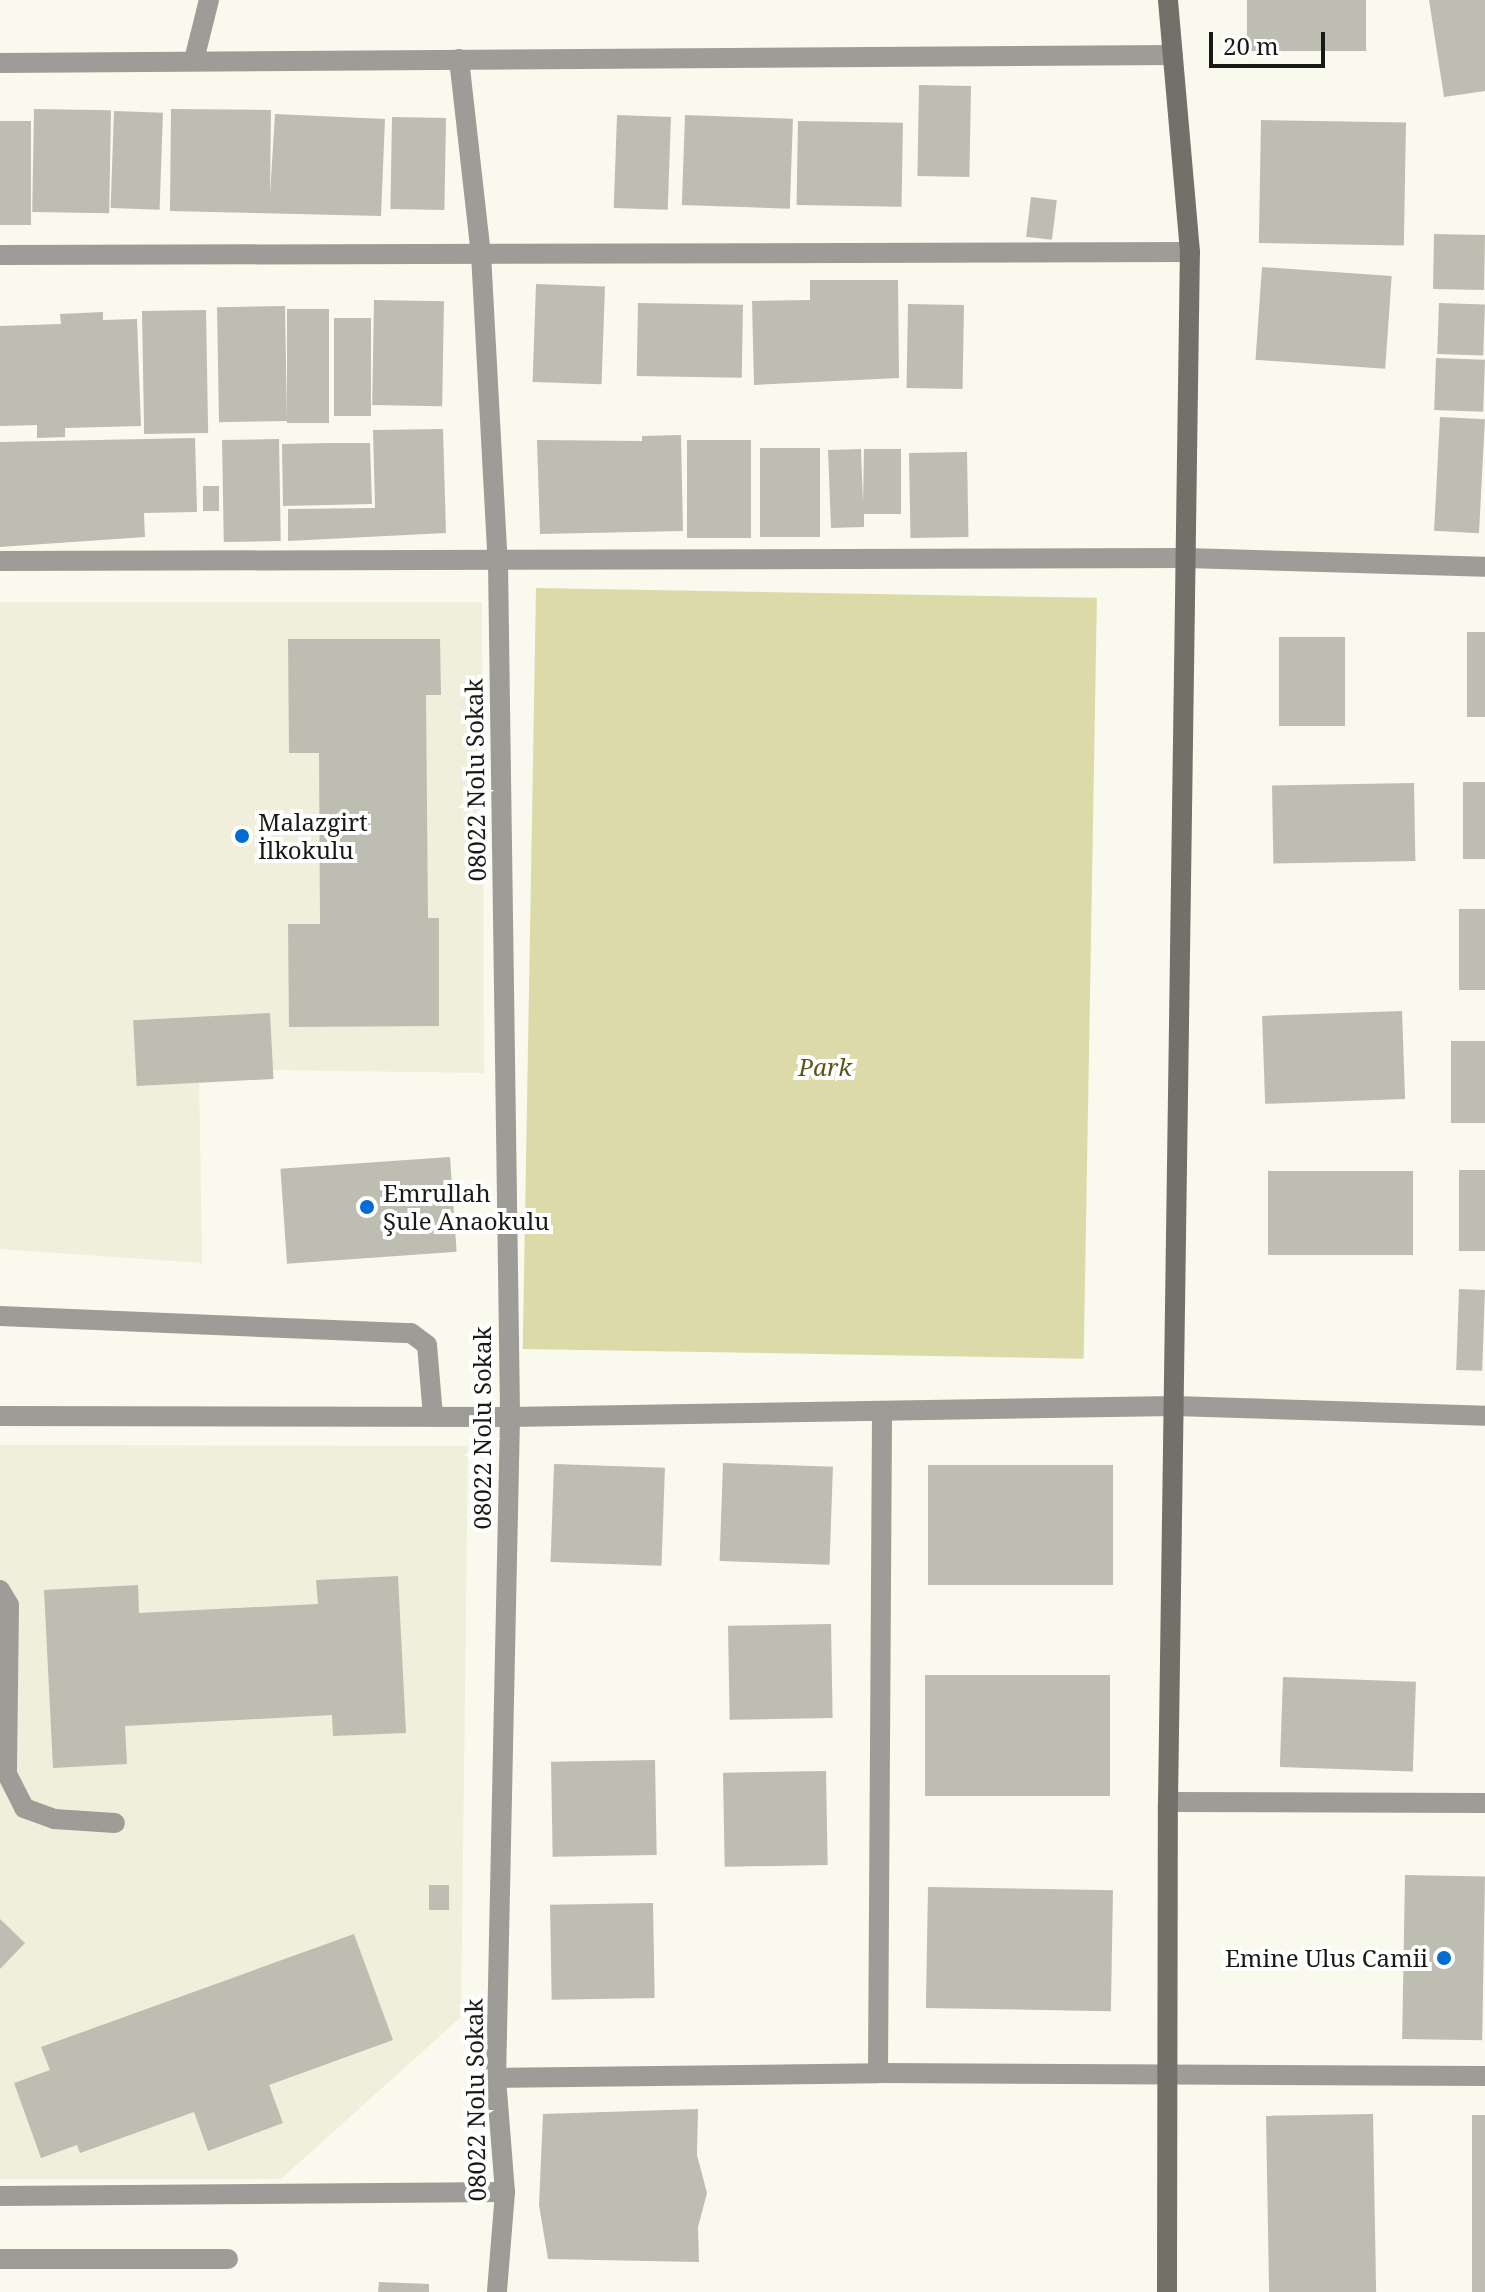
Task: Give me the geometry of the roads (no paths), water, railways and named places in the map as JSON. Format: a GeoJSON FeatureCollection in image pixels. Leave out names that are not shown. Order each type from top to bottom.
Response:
{"type":"FeatureCollection","features":[{"type":"Feature","properties":{"kind":"street"},"geometry":{"type":"LineString","coordinates":[[194,60],[209,0]]}},
{"type":"Feature","properties":{"kind":"street"},"geometry":{"type":"LineString","coordinates":[[1167,2292],[1171,2075],[1168,1802],[1190,252],[1168,0]]}},
{"type":"Feature","properties":{"kind":"street"},"geometry":{"type":"LineString","coordinates":[[0,63],[1173,55]]}},
{"type":"Feature","properties":{"kind":"street","name":"08022 Nolu Sokak"},"geometry":{"type":"LineString","coordinates":[[459,59],[481,254],[498,563],[510,1417],[496,2078],[505,2192],[497,2292]]}},
{"type":"Feature","properties":{"kind":"street"},"geometry":{"type":"LineString","coordinates":[[0,255],[1190,252]]}},
{"type":"Feature","properties":{"kind":"street"},"geometry":{"type":"LineString","coordinates":[[0,561],[498,563],[1186,558],[1485,567]]}},
{"type":"Feature","properties":{"kind":"street"},"geometry":{"type":"LineString","coordinates":[[0,1316],[411,1333],[427,1345],[433,1417]]}},
{"type":"Feature","properties":{"kind":"street"},"geometry":{"type":"LineString","coordinates":[[0,1416],[882,1414],[1174,1406],[1485,1416]]}},
{"type":"Feature","properties":{"kind":"street"},"geometry":{"type":"LineString","coordinates":[[878,2073],[882,1414]]}},
{"type":"Feature","properties":{"kind":"street"},"geometry":{"type":"LineString","coordinates":[[0,1590],[9,1605],[7,1774],[24,1808],[54,1819],[115,1823]]}},
{"type":"Feature","properties":{"kind":"street"},"geometry":{"type":"LineString","coordinates":[[1168,1802],[1485,1803]]}},
{"type":"Feature","properties":{"kind":"street"},"geometry":{"type":"LineString","coordinates":[[496,2078],[878,2073],[1485,2076]]}},
{"type":"Feature","properties":{"kind":"street"},"geometry":{"type":"LineString","coordinates":[[0,2196],[505,2192]]}},
{"type":"Feature","properties":{"kind":"street"},"geometry":{"type":"LineString","coordinates":[[0,2259],[228,2259]]}},
{"type":"Feature","properties":{"kind":"place","name":"Malazgirt İlkokulu"},"geometry":{"type":"Point","coordinates":[242,836]}},
{"type":"Feature","properties":{"kind":"place","name":"Emrullah Şule Anaokulu"},"geometry":{"type":"Point","coordinates":[367,1207]}},
{"type":"Feature","properties":{"kind":"place","name":"Emine Ulus Camii"},"geometry":{"type":"Point","coordinates":[1444,1958]}},
{"type":"Feature","properties":{"kind":"park label","name":"Park"},"geometry":{"type":"Point","coordinates":[825,1067]}}]}
